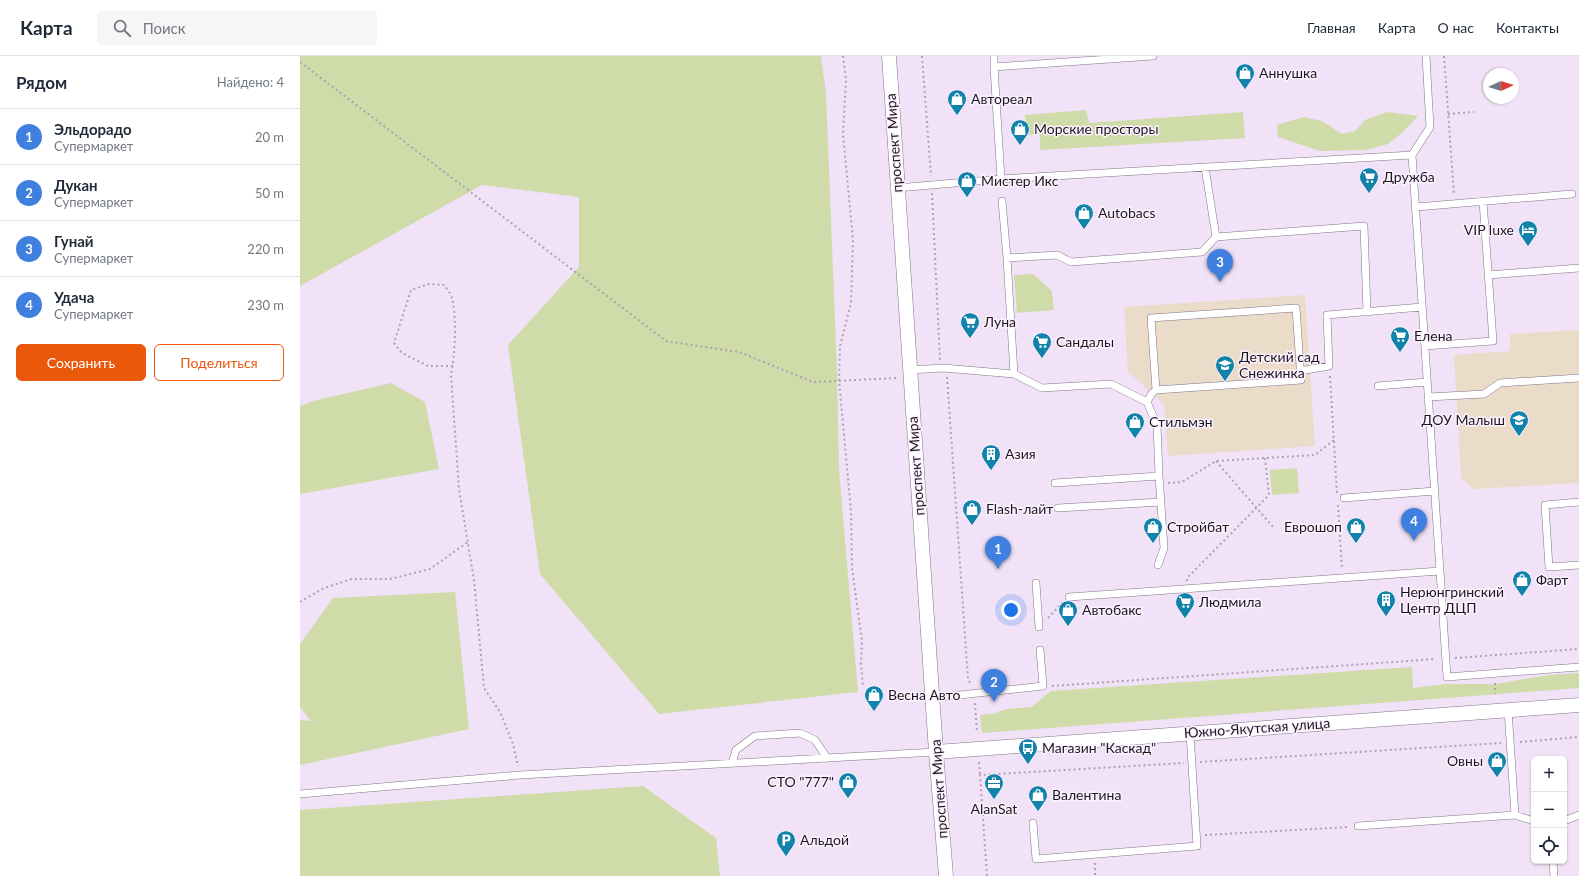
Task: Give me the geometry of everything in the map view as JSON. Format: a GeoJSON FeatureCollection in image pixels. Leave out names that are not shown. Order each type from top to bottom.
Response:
{"type":"FeatureCollection","features":[{"type":"Feature","properties":{"kind":"street","name":"проспект Мира"},"geometry":{"type":"LineString","coordinates":[[888,56],[932,698],[946,876]]}},
{"type":"Feature","properties":{"kind":"street","name":"Южно-Якутская улица"},"geometry":{"type":"LineString","coordinates":[[936,752],[1579,705]]}},
{"type":"Feature","properties":{"kind":"lane"},"geometry":{"type":"LineString","coordinates":[[994,56],[1001,179]]}},
{"type":"Feature","properties":{"kind":"lane"},"geometry":{"type":"LineString","coordinates":[[994,67],[1154,56]]}},
{"type":"Feature","properties":{"kind":"lane"},"geometry":{"type":"LineString","coordinates":[[1426,56],[1430,127],[1412,155],[1447,677],[1579,667]]}},
{"type":"Feature","properties":{"kind":"lane"},"geometry":{"type":"LineString","coordinates":[[898,188],[1001,179],[1412,155]]}},
{"type":"Feature","properties":{"kind":"lane"},"geometry":{"type":"LineString","coordinates":[[1205,167],[1216,237]]}},
{"type":"Feature","properties":{"kind":"lane"},"geometry":{"type":"LineString","coordinates":[[1416,207],[1572,194]]}},
{"type":"Feature","properties":{"kind":"lane"},"geometry":{"type":"LineString","coordinates":[[1002,201],[1014,374]]}},
{"type":"Feature","properties":{"kind":"lane"},"geometry":{"type":"LineString","coordinates":[[1425,346],[1493,341],[1483,201]]}},
{"type":"Feature","properties":{"kind":"lane"},"geometry":{"type":"LineString","coordinates":[[1007,258],[1057,255],[1071,262],[1202,252],[1216,237],[1364,226],[1367,312]]}},
{"type":"Feature","properties":{"kind":"lane"},"geometry":{"type":"LineString","coordinates":[[1488,275],[1579,268]]}},
{"type":"Feature","properties":{"kind":"lane"},"geometry":{"type":"LineString","coordinates":[[1300,371],[1329,366],[1327,315],[1422,307]]}},
{"type":"Feature","properties":{"kind":"lane"},"geometry":{"type":"LineString","coordinates":[[1147,402],[1152,393],[1156,390],[1301,380],[1296,308],[1151,318],[1156,390]]}},
{"type":"Feature","properties":{"kind":"lane"},"geometry":{"type":"LineString","coordinates":[[910,374],[943,368],[1014,374],[1042,388],[1111,384],[1147,402],[1156,426],[1160,484],[1164,548],[1158,565]]}},
{"type":"Feature","properties":{"kind":"lane"},"geometry":{"type":"LineString","coordinates":[[1428,397],[1484,394],[1500,383],[1579,378]]}},
{"type":"Feature","properties":{"kind":"lane"},"geometry":{"type":"LineString","coordinates":[[1378,386],[1427,382]]}},
{"type":"Feature","properties":{"kind":"lane"},"geometry":{"type":"LineString","coordinates":[[1055,483],[1159,476]]}},
{"type":"Feature","properties":{"kind":"lane"},"geometry":{"type":"LineString","coordinates":[[1341,499],[1435,491]]}},
{"type":"Feature","properties":{"kind":"lane"},"geometry":{"type":"LineString","coordinates":[[1058,508],[1161,502]]}},
{"type":"Feature","properties":{"kind":"lane"},"geometry":{"type":"LineString","coordinates":[[1579,502],[1545,505],[1549,567],[1579,565]]}},
{"type":"Feature","properties":{"kind":"lane"},"geometry":{"type":"LineString","coordinates":[[1069,597],[1440,571]]}},
{"type":"Feature","properties":{"kind":"lane"},"geometry":{"type":"LineString","coordinates":[[1036,583],[1039,627]]}},
{"type":"Feature","properties":{"kind":"lane"},"geometry":{"type":"LineString","coordinates":[[932,698],[1042,686],[1040,650]]}},
{"type":"Feature","properties":{"kind":"lane"},"geometry":{"type":"LineString","coordinates":[[1508,710],[1515,815]]}},
{"type":"Feature","properties":{"kind":"lane"},"geometry":{"type":"LineString","coordinates":[[732,763],[736,750],[755,736],[800,733],[815,740],[827,758]]}},
{"type":"Feature","properties":{"kind":"lane"},"geometry":{"type":"LineString","coordinates":[[1033,823],[1036,859],[1197,846],[1190,733]]}},
{"type":"Feature","properties":{"kind":"lane"},"geometry":{"type":"LineString","coordinates":[[300,794],[520,775],[936,752]]}},
{"type":"Feature","properties":{"kind":"lane"},"geometry":{"type":"LineString","coordinates":[[1358,826],[1515,815],[1531,820]]}},
{"type":"Feature","properties":{"kind":"lane"},"geometry":{"type":"LineString","coordinates":[[1567,820],[1579,815]]}},
{"type":"Feature","properties":{"kind":"lane"},"geometry":{"type":"LineString","coordinates":[[1553,864],[1554,876]]}},
{"type":"Feature","properties":{"kind":"path"},"geometry":{"type":"LineString","coordinates":[[843,56],[846,80],[843,134],[853,240],[851,303],[840,346],[839,380],[851,511],[852,568],[862,641],[861,663],[863,687]]}},
{"type":"Feature","properties":{"kind":"path"},"geometry":{"type":"LineString","coordinates":[[1444,56],[1454,203]]}},
{"type":"Feature","properties":{"kind":"path"},"geometry":{"type":"LineString","coordinates":[[300,62],[666,341],[739,352],[813,382],[910,374]]}},
{"type":"Feature","properties":{"kind":"path"},"geometry":{"type":"LineString","coordinates":[[1448,114],[1474,112]]}},
{"type":"Feature","properties":{"kind":"path"},"geometry":{"type":"LineString","coordinates":[[453,366],[428,366],[402,353],[394,343],[411,290],[429,284],[444,285],[452,297],[454,327],[453,366],[451,375],[459,489],[474,580],[484,688],[500,712],[513,744],[520,775]]}},
{"type":"Feature","properties":{"kind":"path"},"geometry":{"type":"LineString","coordinates":[[1329,366],[1337,493]]}},
{"type":"Feature","properties":{"kind":"path"},"geometry":{"type":"LineString","coordinates":[[1160,484],[1182,482],[1216,461],[1315,455],[1334,440]]}},
{"type":"Feature","properties":{"kind":"path"},"geometry":{"type":"LineString","coordinates":[[1187,578],[1269,495],[1265,458]]}},
{"type":"Feature","properties":{"kind":"path"},"geometry":{"type":"LineString","coordinates":[[1216,461],[1273,526]]}},
{"type":"Feature","properties":{"kind":"path"},"geometry":{"type":"LineString","coordinates":[[1341,499],[1342,562]]}},
{"type":"Feature","properties":{"kind":"path"},"geometry":{"type":"LineString","coordinates":[[300,602],[324,588],[352,579],[390,579],[430,569],[468,542]]}},
{"type":"Feature","properties":{"kind":"path"},"geometry":{"type":"LineString","coordinates":[[1039,627],[1069,597]]}},
{"type":"Feature","properties":{"kind":"path"},"geometry":{"type":"LineString","coordinates":[[1042,686],[1579,649]]}},
{"type":"Feature","properties":{"kind":"path"},"geometry":{"type":"LineString","coordinates":[[975,693],[977,733]]}},
{"type":"Feature","properties":{"kind":"path"},"geometry":{"type":"LineString","coordinates":[[980,775],[1579,737]]}},
{"type":"Feature","properties":{"kind":"path"},"geometry":{"type":"LineString","coordinates":[[980,762],[987,876]]}},
{"type":"Feature","properties":{"kind":"path"},"geometry":{"type":"LineString","coordinates":[[1196,835],[1358,826]]}},
{"type":"Feature","properties":{"kind":"path"},"geometry":{"type":"LineString","coordinates":[[1094,854],[1095,876]]}},
{"type":"Feature","properties":{"kind":"shaded area","name":"Детский сад Снежинка"},"geometry":{"type":"Polygon","coordinates":[[[1305,295],[1315,446],[1168,456],[1164,404],[1128,372],[1124,307],[1305,295]]]}},
{"type":"Feature","properties":{"kind":"shaded area","name":"ДОУ Малыш"},"geometry":{"type":"Polygon","coordinates":[[[1579,330],[1579,483],[1473,489],[1461,478],[1454,355],[1510,351],[1510,334],[1579,330]]]}},
{"type":"Feature","properties":{"kind":"green space"},"geometry":{"type":"Polygon","coordinates":[[[300,56],[821,56],[826,94],[837,371],[839,470],[858,692],[659,714],[540,574],[508,345],[579,267],[579,197],[482,185],[300,286],[300,56]]]}},
{"type":"Feature","properties":{"kind":"green space"},"geometry":{"type":"Polygon","coordinates":[[[1086,110],[1089,123],[1243,112],[1245,138],[1040,150],[1040,134],[1026,135],[1025,115],[1086,110]]]}},
{"type":"Feature","properties":{"kind":"green space"},"geometry":{"type":"Polygon","coordinates":[[[1387,112],[1418,116],[1403,132],[1388,144],[1366,150],[1320,151],[1278,137],[1277,125],[1304,117],[1322,121],[1342,134],[1355,131],[1365,120],[1387,112]]]}},
{"type":"Feature","properties":{"kind":"green space"},"geometry":{"type":"Polygon","coordinates":[[[1033,274],[1052,291],[1054,310],[1017,313],[1014,275],[1033,274]]]}},
{"type":"Feature","properties":{"kind":"green space"},"geometry":{"type":"Polygon","coordinates":[[[391,383],[425,402],[439,469],[300,494],[300,406],[313,401],[391,383]]]}},
{"type":"Feature","properties":{"kind":"green space"},"geometry":{"type":"Polygon","coordinates":[[[1297,468],[1299,493],[1272,495],[1270,470],[1297,468]]]}},
{"type":"Feature","properties":{"kind":"green space"},"geometry":{"type":"Polygon","coordinates":[[[455,592],[469,729],[300,765],[300,720],[311,721],[300,707],[300,644],[333,598],[455,592]]]}},
{"type":"Feature","properties":{"kind":"green space"},"geometry":{"type":"Polygon","coordinates":[[[1412,667],[1413,688],[1447,684],[1495,684],[1549,675],[1579,673],[1579,688],[982,733],[980,715],[992,714],[1007,709],[1031,707],[1051,691],[1412,667]]]}},
{"type":"Feature","properties":{"kind":"green space"},"geometry":{"type":"Polygon","coordinates":[[[643,786],[716,838],[720,876],[300,876],[300,810],[643,786]]]}},
{"type":"Feature","properties":{"kind":"place","name":"Аннушка"},"geometry":{"type":"Point","coordinates":[1245,90]}},
{"type":"Feature","properties":{"kind":"place","name":"Автореал"},"geometry":{"type":"Point","coordinates":[957,116]}},
{"type":"Feature","properties":{"kind":"place","name":"Морские просторы"},"geometry":{"type":"Point","coordinates":[1020,146]}},
{"type":"Feature","properties":{"kind":"place","name":"Дружба"},"geometry":{"type":"Point","coordinates":[1369,194]}},
{"type":"Feature","properties":{"kind":"place","name":"Мистер Икс"},"geometry":{"type":"Point","coordinates":[967,198]}},
{"type":"Feature","properties":{"kind":"place","name":"Autobacs"},"geometry":{"type":"Point","coordinates":[1084,230]}},
{"type":"Feature","properties":{"kind":"place","name":"VIP luxe"},"geometry":{"type":"Point","coordinates":[1528,247]}},
{"type":"Feature","properties":{"kind":"place","name":"Гунай"},"geometry":{"type":"Point","coordinates":[1220,282]}},
{"type":"Feature","properties":{"kind":"place","name":"Луна"},"geometry":{"type":"Point","coordinates":[970,339]}},
{"type":"Feature","properties":{"kind":"place","name":"Елена"},"geometry":{"type":"Point","coordinates":[1400,353]}},
{"type":"Feature","properties":{"kind":"place","name":"Сандалы"},"geometry":{"type":"Point","coordinates":[1042,359]}},
{"type":"Feature","properties":{"kind":"place","name":"Детский сад Снежинка"},"geometry":{"type":"Point","coordinates":[1225,382]}},
{"type":"Feature","properties":{"kind":"place","name":"ДОУ Малыш"},"geometry":{"type":"Point","coordinates":[1519,437]}},
{"type":"Feature","properties":{"kind":"place","name":"Стильмэн"},"geometry":{"type":"Point","coordinates":[1135,439]}},
{"type":"Feature","properties":{"kind":"place","name":"Азия"},"geometry":{"type":"Point","coordinates":[991,471]}},
{"type":"Feature","properties":{"kind":"place","name":"Flash-лайт"},"geometry":{"type":"Point","coordinates":[972,526]}},
{"type":"Feature","properties":{"kind":"place","name":"Удача"},"geometry":{"type":"Point","coordinates":[1414,541]}},
{"type":"Feature","properties":{"kind":"place","name":"Стройбат"},"geometry":{"type":"Point","coordinates":[1153,544]}},
{"type":"Feature","properties":{"kind":"place","name":"Еврошоп"},"geometry":{"type":"Point","coordinates":[1356,544]}},
{"type":"Feature","properties":{"kind":"place","name":"Эльдорадо"},"geometry":{"type":"Point","coordinates":[998,569]}},
{"type":"Feature","properties":{"kind":"place","name":"Фарт"},"geometry":{"type":"Point","coordinates":[1522,597]}},
{"type":"Feature","properties":{"kind":"place","name":"Нерюнгринский Центр ДЦП"},"geometry":{"type":"Point","coordinates":[1386,617]}},
{"type":"Feature","properties":{"kind":"place","name":"Людмила"},"geometry":{"type":"Point","coordinates":[1185,619]}},
{"type":"Feature","properties":{"kind":"place","name":"Автобакс"},"geometry":{"type":"Point","coordinates":[1068,627]}},
{"type":"Feature","properties":{"kind":"place","name":"Дукан"},"geometry":{"type":"Point","coordinates":[994,702]}},
{"type":"Feature","properties":{"kind":"place","name":"Весна Авто"},"geometry":{"type":"Point","coordinates":[874,712]}},
{"type":"Feature","properties":{"kind":"place","name":"Магазин \"Каскад\""},"geometry":{"type":"Point","coordinates":[1028,765]}},
{"type":"Feature","properties":{"kind":"place","name":"Овны"},"geometry":{"type":"Point","coordinates":[1497,778]}},
{"type":"Feature","properties":{"kind":"place","name":"СТО \"777\""},"geometry":{"type":"Point","coordinates":[848,799]}},
{"type":"Feature","properties":{"kind":"place","name":"AlanSat"},"geometry":{"type":"Point","coordinates":[994,800]}},
{"type":"Feature","properties":{"kind":"place","name":"Валентина"},"geometry":{"type":"Point","coordinates":[1038,812]}},
{"type":"Feature","properties":{"kind":"place","name":"Альдой"},"geometry":{"type":"Point","coordinates":[786,857]}}]}
